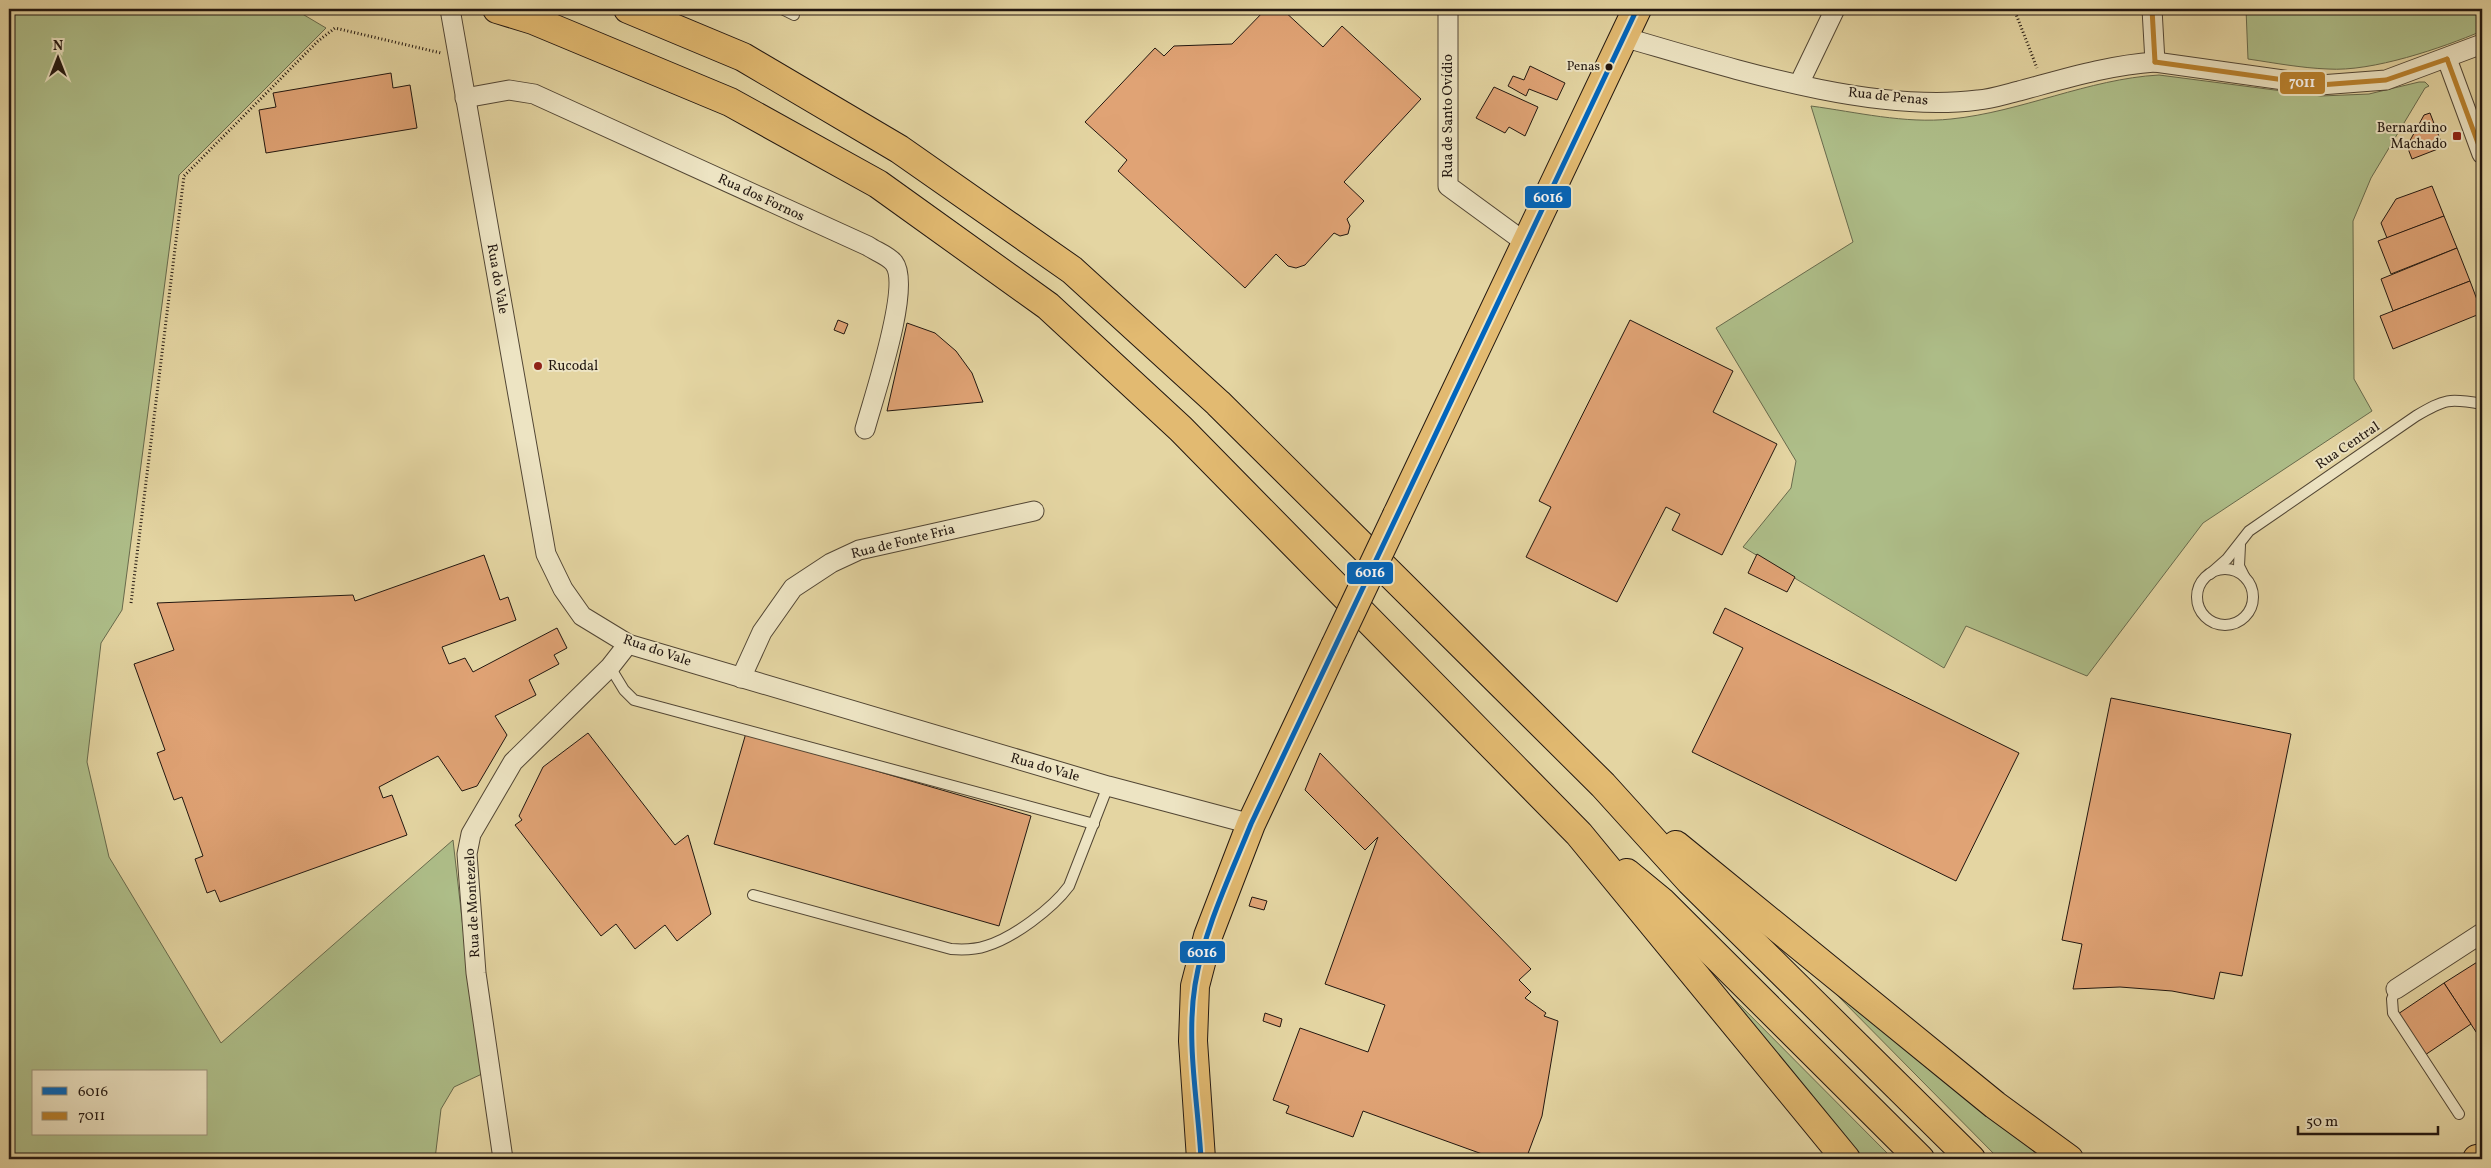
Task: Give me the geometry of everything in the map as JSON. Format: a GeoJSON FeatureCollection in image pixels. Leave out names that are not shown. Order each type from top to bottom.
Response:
{"type":"FeatureCollection","features":[{"type":"Feature","properties":{"kind":"main road"},"geometry":{"type":"LineString","coordinates":[[498,9],[533,20],[730,102],[878,184],[1048,306],[1181,429],[1579,834],[1846,1159]]}},
{"type":"Feature","properties":{"kind":"main road"},"geometry":{"type":"LineString","coordinates":[[628,9],[743,57],[891,144],[1072,270],[1218,403],[1603,785],[1690,881],[1971,1159]]}},
{"type":"Feature","properties":{"kind":"main road"},"geometry":{"type":"LineString","coordinates":[[1201,1159],[1193,1041],[1195,986],[1208,936],[1251,824],[1637,9]]}},
{"type":"Feature","properties":{"kind":"main road"},"geometry":{"type":"LineString","coordinates":[[1603,785],[1996,1105],[2069,1159]]}},
{"type":"Feature","properties":{"kind":"main road"},"geometry":{"type":"LineString","coordinates":[[1579,834],[1661,901],[1920,1159]]}},
{"type":"Feature","properties":{"kind":"main road"},"geometry":{"type":"LineString","coordinates":[[2477,1159],[2482,1158]]}},
{"type":"Feature","properties":{"kind":"street","name":"Rua do Vale"},"geometry":{"type":"LineString","coordinates":[[450,9],[546,554],[563,588],[582,616],[628,644],[1108,786],[1251,824]]}},
{"type":"Feature","properties":{"kind":"street","name":"Rua de Santo Ovídio"},"geometry":{"type":"LineString","coordinates":[[1448,9],[1448,186],[1526,243]]}},
{"type":"Feature","properties":{"kind":"street"},"geometry":{"type":"LineString","coordinates":[[1799,84],[1835,9]]}},
{"type":"Feature","properties":{"kind":"street"},"geometry":{"type":"LineString","coordinates":[[2152,9],[2155,62]]}},
{"type":"Feature","properties":{"kind":"street","name":"Rua de Penas"},"geometry":{"type":"LineString","coordinates":[[1623,37],[1799,84],[1866,96],[1931,102],[1979,100],[2128,64],[2155,62],[2320,85],[2386,80],[2447,59],[2482,44]]}},
{"type":"Feature","properties":{"kind":"street"},"geometry":{"type":"LineString","coordinates":[[2447,59],[2482,154]]}},
{"type":"Feature","properties":{"kind":"street","name":"Rua dos Fornos"},"geometry":{"type":"LineString","coordinates":[[465,98],[509,90],[534,94],[868,246],[894,263],[900,281],[897,314],[865,429]]}},
{"type":"Feature","properties":{"kind":"street","name":"Rua de Fonte Fria"},"geometry":{"type":"LineString","coordinates":[[741,678],[762,632],[793,588],[831,563],[859,550],[1034,511]]}},
{"type":"Feature","properties":{"kind":"street","name":"Rua de Montezelo"},"geometry":{"type":"LineString","coordinates":[[503,1159],[476,973],[467,854],[471,834],[513,762],[610,667],[628,644]]}},
{"type":"Feature","properties":{"kind":"street"},"geometry":{"type":"LineString","coordinates":[[2396,990],[2482,933]]}},
{"type":"Feature","properties":{"kind":"lane"},"geometry":{"type":"LineString","coordinates":[[782,9],[794,14]]}},
{"type":"Feature","properties":{"kind":"lane","name":"Rua Central"},"geometry":{"type":"LineString","coordinates":[[2210,574],[2227,559],[2249,530],[2438,404],[2453,399],[2482,404]]}},
{"type":"Feature","properties":{"kind":"lane"},"geometry":{"type":"LineString","coordinates":[[2241,542],[2239,566],[2244,576],[2252,592],[2252,602],[2244,618],[2227,625],[2210,620],[2199,606],[2199,588],[2210,574],[2227,569],[2244,576]]}},
{"type":"Feature","properties":{"kind":"lane"},"geometry":{"type":"LineString","coordinates":[[610,667],[624,690],[634,700],[1094,824]]}},
{"type":"Feature","properties":{"kind":"lane"},"geometry":{"type":"LineString","coordinates":[[753,895],[951,949],[967,950],[985,947],[1008,937],[1060,898],[1069,886],[1108,786]]}},
{"type":"Feature","properties":{"kind":"lane"},"geometry":{"type":"LineString","coordinates":[[2396,990],[2392,1000],[2393,1013],[2459,1114]]}},
{"type":"Feature","properties":{"kind":"path"},"geometry":{"type":"LineString","coordinates":[[2014,9],[2033,56],[2041,85]]}},
{"type":"Feature","properties":{"kind":"path"},"geometry":{"type":"LineString","coordinates":[[131,604],[184,176],[318,41],[335,28],[458,54]]}},
{"type":"Feature","properties":{"kind":"green space"},"geometry":{"type":"Polygon","coordinates":[[[9,9],[294,9],[326,28],[179,175],[122,610],[101,643],[87,762],[109,857],[221,1043],[453,840],[467,963],[484,1073],[454,1087],[441,1109],[435,1159],[9,1159],[9,9]]]}},
{"type":"Feature","properties":{"kind":"green space"},"geometry":{"type":"Polygon","coordinates":[[[2246,9],[2482,9],[2482,31],[2447,45],[2386,63],[2346,69],[2308,68],[2248,59],[2246,9]]]}},
{"type":"Feature","properties":{"kind":"green space"},"geometry":{"type":"Polygon","coordinates":[[[2159,75],[2321,96],[2369,94],[2419,82],[2425,82],[2429,86],[2425,88],[2371,178],[2353,221],[2354,379],[2372,411],[2203,523],[2087,676],[1966,626],[1944,668],[1743,547],[1791,488],[1796,461],[1716,328],[1853,242],[1811,106],[1898,119],[1951,119],[2003,110],[2106,83],[2159,75]]]}},
{"type":"Feature","properties":{"kind":"green space"},"geometry":{"type":"Polygon","coordinates":[[[1726,991],[1893,1159],[1859,1159],[1816,1108],[1726,991]]]}},
{"type":"Feature","properties":{"kind":"green space"},"geometry":{"type":"Polygon","coordinates":[[[1835,993],[1879,1018],[1937,1065],[2042,1159],[1999,1159],[1835,993]]]}},
{"type":"Feature","properties":{"kind":"building"},"geometry":{"type":"Polygon","coordinates":[[[1266,9],[1282,9],[1323,47],[1342,26],[1421,99],[1344,182],[1364,201],[1347,219],[1350,226],[1348,234],[1340,236],[1334,233],[1305,265],[1296,268],[1288,266],[1276,254],[1245,288],[1118,171],[1127,160],[1085,122],[1155,48],[1164,56],[1174,46],[1232,44],[1266,9]]]}},
{"type":"Feature","properties":{"kind":"building"},"geometry":{"type":"Polygon","coordinates":[[[1530,66],[1565,83],[1557,100],[1529,89],[1526,96],[1508,86],[1513,76],[1524,80],[1530,66]]]}},
{"type":"Feature","properties":{"kind":"building"},"geometry":{"type":"Polygon","coordinates":[[[391,73],[393,88],[410,85],[417,128],[266,153],[259,110],[276,107],[273,93],[391,73]]]}},
{"type":"Feature","properties":{"kind":"building"},"geometry":{"type":"Polygon","coordinates":[[[1494,87],[1538,107],[1525,136],[1509,127],[1505,133],[1476,118],[1494,87]]]}},
{"type":"Feature","properties":{"kind":"building"},"geometry":{"type":"Polygon","coordinates":[[[2430,113],[2443,147],[2412,159],[2407,146],[2424,115],[2430,113]]]}},
{"type":"Feature","properties":{"kind":"building"},"geometry":{"type":"Polygon","coordinates":[[[2432,186],[2444,216],[2387,238],[2381,223],[2396,199],[2432,186]]]}},
{"type":"Feature","properties":{"kind":"building"},"geometry":{"type":"Polygon","coordinates":[[[2444,216],[2457,248],[2391,274],[2378,241],[2444,216]]]}},
{"type":"Feature","properties":{"kind":"building"},"geometry":{"type":"Polygon","coordinates":[[[2457,248],[2470,281],[2393,311],[2381,279],[2457,248]]]}},
{"type":"Feature","properties":{"kind":"building"},"geometry":{"type":"Polygon","coordinates":[[[2470,281],[2482,313],[2393,349],[2380,316],[2470,281]]]}},
{"type":"Feature","properties":{"kind":"building"},"geometry":{"type":"Polygon","coordinates":[[[838,320],[848,324],[844,334],[834,330],[838,320]]]}},
{"type":"Feature","properties":{"kind":"building"},"geometry":{"type":"Polygon","coordinates":[[[1630,320],[1733,371],[1713,412],[1777,444],[1722,555],[1672,530],[1680,514],[1666,507],[1617,602],[1526,557],[1551,507],[1539,501],[1630,320]]]}},
{"type":"Feature","properties":{"kind":"building"},"geometry":{"type":"Polygon","coordinates":[[[907,323],[935,333],[956,351],[972,373],[983,402],[887,411],[907,323]]]}},
{"type":"Feature","properties":{"kind":"building"},"geometry":{"type":"Polygon","coordinates":[[[1757,554],[1795,577],[1787,592],[1748,573],[1757,554]]]}},
{"type":"Feature","properties":{"kind":"building"},"geometry":{"type":"Polygon","coordinates":[[[484,555],[500,600],[508,597],[516,620],[442,647],[449,664],[465,658],[473,672],[557,628],[567,648],[554,655],[559,664],[529,680],[536,695],[495,716],[507,735],[477,786],[462,791],[438,756],[379,787],[383,798],[392,795],[407,835],[220,902],[215,890],[207,893],[195,859],[203,856],[182,797],[174,800],[157,753],[165,750],[134,664],[174,650],[157,603],[353,595],[355,601],[484,555]]]}},
{"type":"Feature","properties":{"kind":"building"},"geometry":{"type":"Polygon","coordinates":[[[1725,608],[2019,753],[1956,881],[1692,752],[1743,648],[1713,633],[1725,608]]]}},
{"type":"Feature","properties":{"kind":"building"},"geometry":{"type":"Polygon","coordinates":[[[2111,698],[2291,734],[2242,976],[2220,972],[2214,999],[2172,991],[2120,987],[2073,989],[2082,944],[2062,940],[2111,698]]]}},
{"type":"Feature","properties":{"kind":"building"},"geometry":{"type":"Polygon","coordinates":[[[588,733],[675,845],[688,835],[711,914],[677,941],[665,925],[635,949],[616,924],[601,936],[515,825],[522,820],[519,816],[543,767],[588,733]]]}},
{"type":"Feature","properties":{"kind":"building"},"geometry":{"type":"Polygon","coordinates":[[[746,733],[1031,816],[999,926],[714,844],[746,733]]]}},
{"type":"Feature","properties":{"kind":"building"},"geometry":{"type":"Polygon","coordinates":[[[1320,753],[1531,969],[1519,980],[1531,992],[1525,998],[1546,1013],[1544,1016],[1558,1021],[1542,1116],[1526,1159],[1496,1159],[1363,1111],[1353,1137],[1286,1113],[1289,1106],[1273,1100],[1300,1028],[1368,1052],[1385,1005],[1325,984],[1378,837],[1365,850],[1305,790],[1320,753]]]}},
{"type":"Feature","properties":{"kind":"building"},"geometry":{"type":"Polygon","coordinates":[[[1252,897],[1267,901],[1264,910],[1249,906],[1252,897]]]}},
{"type":"Feature","properties":{"kind":"building"},"geometry":{"type":"Polygon","coordinates":[[[2482,959],[2482,1041],[2444,983],[2482,959]]]}},
{"type":"Feature","properties":{"kind":"building"},"geometry":{"type":"Polygon","coordinates":[[[2444,983],[2471,1024],[2425,1055],[2398,1014],[2444,983]]]}},
{"type":"Feature","properties":{"kind":"building"},"geometry":{"type":"Polygon","coordinates":[[[1265,1013],[1282,1019],[1280,1027],[1263,1021],[1265,1013]]]}},
{"type":"Feature","properties":{"kind":"transit line","name":"6016"},"geometry":{"type":"LineString","coordinates":[[1201,1159],[1192,1050],[1193,1007],[1199,964],[1218,903],[1251,824],[1637,9]]}},
{"type":"Feature","properties":{"kind":"transit line","name":"7011"},"geometry":{"type":"LineString","coordinates":[[2152,9],[2155,62]]}},
{"type":"Feature","properties":{"kind":"transit line","name":"7011"},"geometry":{"type":"LineString","coordinates":[[2447,59],[2482,154]]}},
{"type":"Feature","properties":{"kind":"transit line","name":"7011"},"geometry":{"type":"LineString","coordinates":[[2155,62],[2320,85],[2386,80],[2447,59]]}},
{"type":"Feature","properties":{"kind":"place","name":"Penas"},"geometry":{"type":"Point","coordinates":[1609,67]}},
{"type":"Feature","properties":{"kind":"place","name":"Bernardino Machado"},"geometry":{"type":"Point","coordinates":[2457,136]}},
{"type":"Feature","properties":{"kind":"place","name":"Rucodal"},"geometry":{"type":"Point","coordinates":[538,366]}}]}
